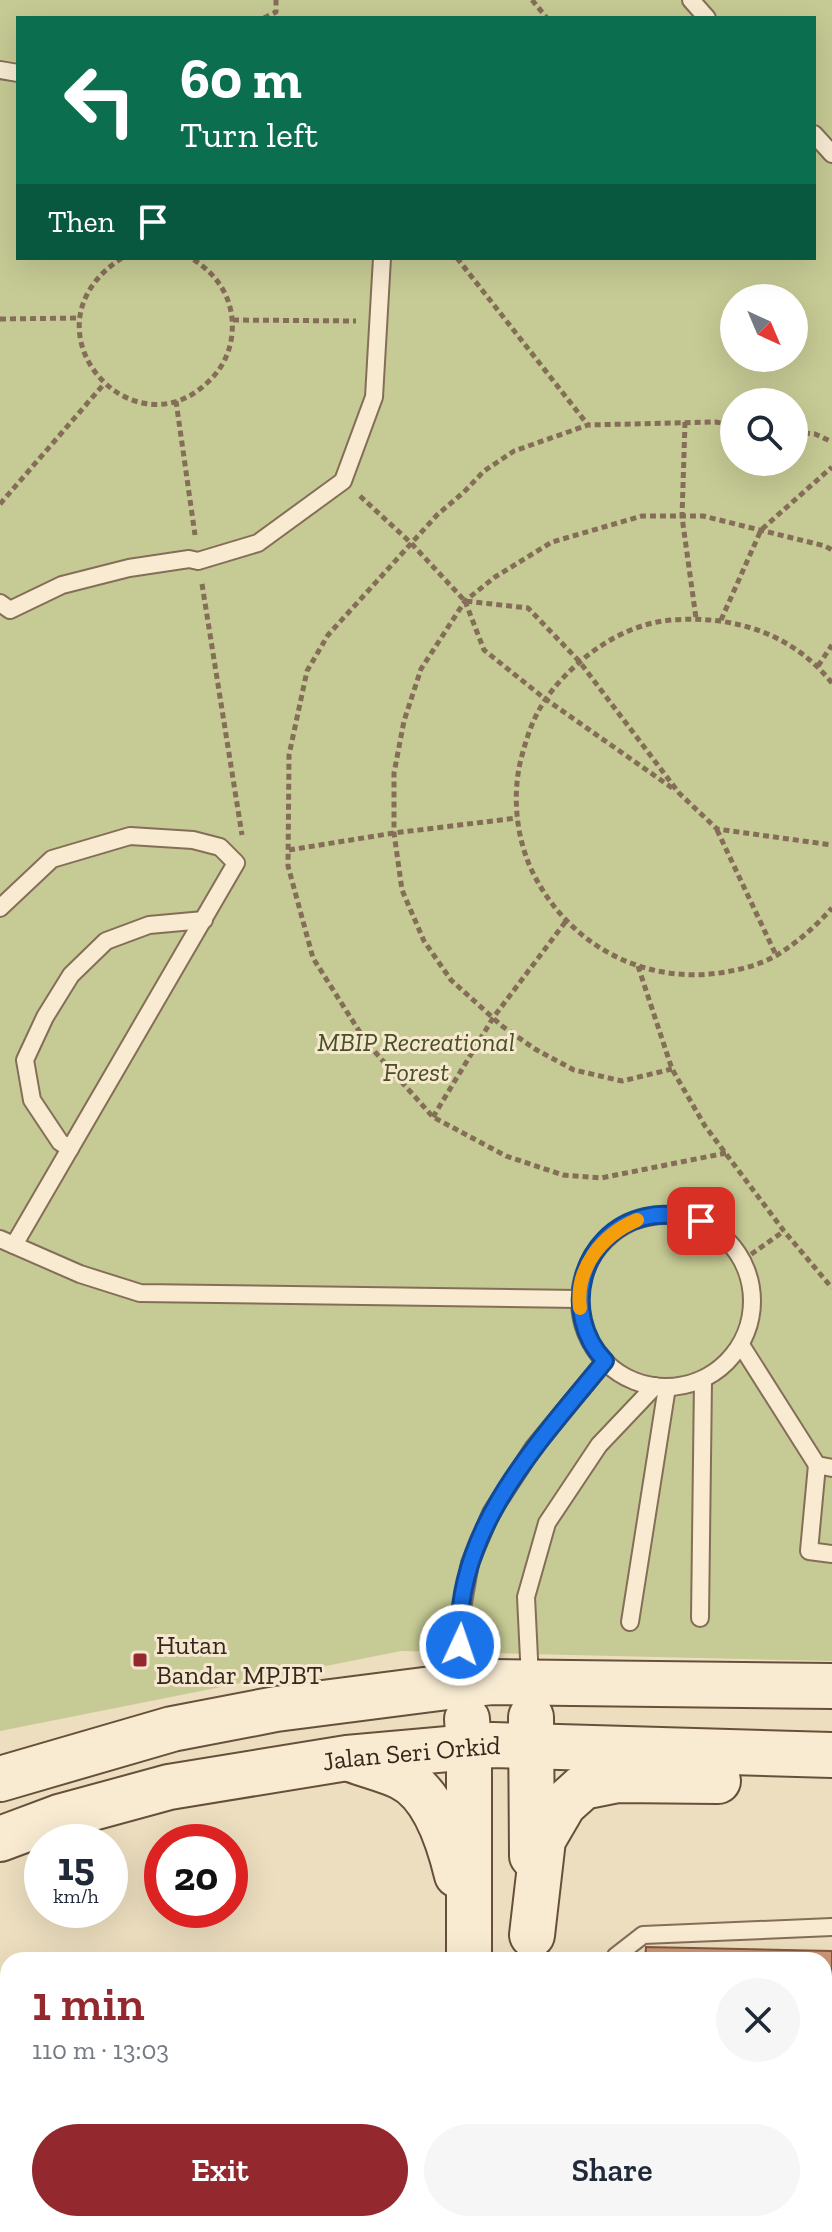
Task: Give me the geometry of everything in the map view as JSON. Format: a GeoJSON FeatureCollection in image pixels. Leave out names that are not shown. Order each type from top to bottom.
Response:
{"type":"FeatureCollection","features":[{"type":"Feature","properties":{"kind":"main road"},"geometry":{"type":"LineString","coordinates":[[0,1779],[172,1729],[276,1709],[463,1685],[492,1682],[832,1686]]}},
{"type":"Feature","properties":{"kind":"main road"},"geometry":{"type":"LineString","coordinates":[[530,1683],[533,1745],[532,1948]]}},
{"type":"Feature","properties":{"kind":"main road"},"geometry":{"type":"LineString","coordinates":[[463,1685],[469,1746],[469,1941]]}},
{"type":"Feature","properties":{"kind":"main road","name":"Jalan Seri Orkid"},"geometry":{"type":"LineString","coordinates":[[0,1839],[59,1817],[169,1787],[347,1758],[469,1746],[533,1745],[832,1755]]}},
{"type":"Feature","properties":{"kind":"main road"},"geometry":{"type":"LineString","coordinates":[[347,1758],[404,1778],[427,1799],[445,1833],[469,1941]]}},
{"type":"Feature","properties":{"kind":"main road"},"geometry":{"type":"LineString","coordinates":[[532,1948],[543,1840],[564,1804],[583,1787],[618,1780],[832,1782]]}},
{"type":"Feature","properties":{"kind":"lane"},"geometry":{"type":"LineString","coordinates":[[691,0],[705,16]]}},
{"type":"Feature","properties":{"kind":"lane"},"geometry":{"type":"LineString","coordinates":[[816,136],[832,154]]}},
{"type":"Feature","properties":{"kind":"lane"},"geometry":{"type":"LineString","coordinates":[[0,603],[10,610],[62,585],[129,568],[189,559],[198,561],[258,543],[343,481],[374,397],[382,260]]}},
{"type":"Feature","properties":{"kind":"lane"},"geometry":{"type":"LineString","coordinates":[[0,908],[52,859],[130,836],[193,840],[220,847],[236,863],[70,1149],[7,1242],[80,1274],[140,1293],[579,1299]]}},
{"type":"Feature","properties":{"kind":"lane"},"geometry":{"type":"LineString","coordinates":[[70,1149],[60,1142],[32,1100],[25,1060],[45,1017],[71,975],[106,941],[149,925],[204,920]]}},
{"type":"Feature","properties":{"kind":"lane"},"geometry":{"type":"LineString","coordinates":[[672,1214],[701,1221],[725,1237],[743,1260],[753,1288],[751,1317],[741,1345],[703,1381],[675,1388],[639,1384],[614,1371],[595,1351],[583,1326],[579,1299],[585,1271],[598,1247],[619,1228],[644,1217],[672,1214]]}},
{"type":"Feature","properties":{"kind":"lane"},"geometry":{"type":"LineString","coordinates":[[741,1345],[824,1466],[809,1551],[832,1554]]}},
{"type":"Feature","properties":{"kind":"lane"},"geometry":{"type":"LineString","coordinates":[[463,1685],[459,1626],[470,1563],[491,1513],[534,1447],[605,1361]]}},
{"type":"Feature","properties":{"kind":"lane"},"geometry":{"type":"LineString","coordinates":[[700,1618],[703,1381]]}},
{"type":"Feature","properties":{"kind":"lane"},"geometry":{"type":"LineString","coordinates":[[630,1622],[661,1386]]}},
{"type":"Feature","properties":{"kind":"lane"},"geometry":{"type":"LineString","coordinates":[[530,1683],[526,1597],[547,1523],[599,1445],[661,1386]]}},
{"type":"Feature","properties":{"kind":"lane"},"geometry":{"type":"LineString","coordinates":[[621,1952],[643,1935],[832,1927]]}},
{"type":"Feature","properties":{"kind":"path"},"geometry":{"type":"LineString","coordinates":[[268,16],[276,12],[276,0]]}},
{"type":"Feature","properties":{"kind":"path"},"geometry":{"type":"LineString","coordinates":[[532,0],[545,16]]}},
{"type":"Feature","properties":{"kind":"path"},"geometry":{"type":"LineString","coordinates":[[119,260],[94,281],[84,298],[80,336],[84,354],[104,384],[125,398],[150,404],[176,401],[200,390],[219,371],[231,347],[233,320],[227,296],[213,274],[194,260]]}},
{"type":"Feature","properties":{"kind":"path"},"geometry":{"type":"LineString","coordinates":[[459,260],[588,425]]}},
{"type":"Feature","properties":{"kind":"path"},"geometry":{"type":"LineString","coordinates":[[0,319],[80,318]]}},
{"type":"Feature","properties":{"kind":"path"},"geometry":{"type":"LineString","coordinates":[[233,320],[379,321]]}},
{"type":"Feature","properties":{"kind":"path"},"geometry":{"type":"LineString","coordinates":[[0,504],[104,384]]}},
{"type":"Feature","properties":{"kind":"path"},"geometry":{"type":"LineString","coordinates":[[176,401],[198,561],[243,832],[236,863]]}},
{"type":"Feature","properties":{"kind":"path"},"geometry":{"type":"LineString","coordinates":[[685,422],[682,517],[696,618]]}},
{"type":"Feature","properties":{"kind":"path"},"geometry":{"type":"LineString","coordinates":[[720,423],[588,425],[514,451],[484,471],[411,543],[328,635],[307,671],[289,755],[288,866],[313,958],[366,1042],[433,1117],[506,1156],[563,1175],[601,1178],[726,1153]]}},
{"type":"Feature","properties":{"kind":"path"},"geometry":{"type":"LineString","coordinates":[[808,433],[832,442]]}},
{"type":"Feature","properties":{"kind":"path"},"geometry":{"type":"LineString","coordinates":[[721,620],[761,530],[832,467]]}},
{"type":"Feature","properties":{"kind":"path"},"geometry":{"type":"LineString","coordinates":[[343,481],[411,543],[465,601],[484,650],[544,698],[679,793],[717,829],[776,956]]}},
{"type":"Feature","properties":{"kind":"path"},"geometry":{"type":"LineString","coordinates":[[672,1069],[622,1081],[574,1070],[535,1049],[493,1018],[451,980],[424,941],[402,890],[394,833],[394,773],[404,721],[421,669],[465,601],[495,577],[552,542],[642,516],[703,516],[832,550]]}},
{"type":"Feature","properties":{"kind":"path"},"geometry":{"type":"LineString","coordinates":[[465,601],[528,608],[579,661],[679,793]]}},
{"type":"Feature","properties":{"kind":"path"},"geometry":{"type":"LineString","coordinates":[[832,683],[818,666],[789,644],[756,628],[696,618],[664,621],[633,629],[604,642],[579,661],[544,698],[528,733],[517,774],[517,818],[525,856],[542,891],[566,921],[599,949],[638,966],[673,975],[708,975],[743,969],[776,956],[815,928],[832,908]]}},
{"type":"Feature","properties":{"kind":"path"},"geometry":{"type":"LineString","coordinates":[[818,666],[832,645]]}},
{"type":"Feature","properties":{"kind":"path"},"geometry":{"type":"LineString","coordinates":[[289,850],[517,818]]}},
{"type":"Feature","properties":{"kind":"path"},"geometry":{"type":"LineString","coordinates":[[717,829],[832,845]]}},
{"type":"Feature","properties":{"kind":"path"},"geometry":{"type":"LineString","coordinates":[[433,1117],[493,1018],[566,921]]}},
{"type":"Feature","properties":{"kind":"path"},"geometry":{"type":"LineString","coordinates":[[638,966],[672,1069],[705,1126],[784,1231],[832,1288]]}},
{"type":"Feature","properties":{"kind":"path"},"geometry":{"type":"LineString","coordinates":[[743,1260],[784,1231]]}},
{"type":"Feature","properties":{"kind":"green space","name":"MBIP Recreational Forest"},"geometry":{"type":"Polygon","coordinates":[[[0,0],[832,0],[832,1661],[401,1651],[0,1731],[0,0]]]}},
{"type":"Feature","properties":{"kind":"building"},"geometry":{"type":"Polygon","coordinates":[[[646,1947],[832,1951],[832,1952],[646,1952],[646,1947]]]}},
{"type":"Feature","properties":{"kind":"slow traffic"},"geometry":{"type":"LineString","coordinates":[[580,1308],[585,1271],[598,1247],[619,1228],[637,1220]]}},
{"type":"Feature","properties":{"kind":"place","name":"Hutan Bandar MPJBT"},"geometry":{"type":"Point","coordinates":[140,1660]}},
{"type":"Feature","properties":{"kind":"route"},"geometry":{"type":"LineString","coordinates":[[460,1645],[459,1626],[470,1563],[491,1513],[534,1447],[605,1361],[595,1351],[583,1326],[579,1299],[585,1271],[598,1247],[619,1228],[644,1217],[672,1214],[701,1221]]}}]}
